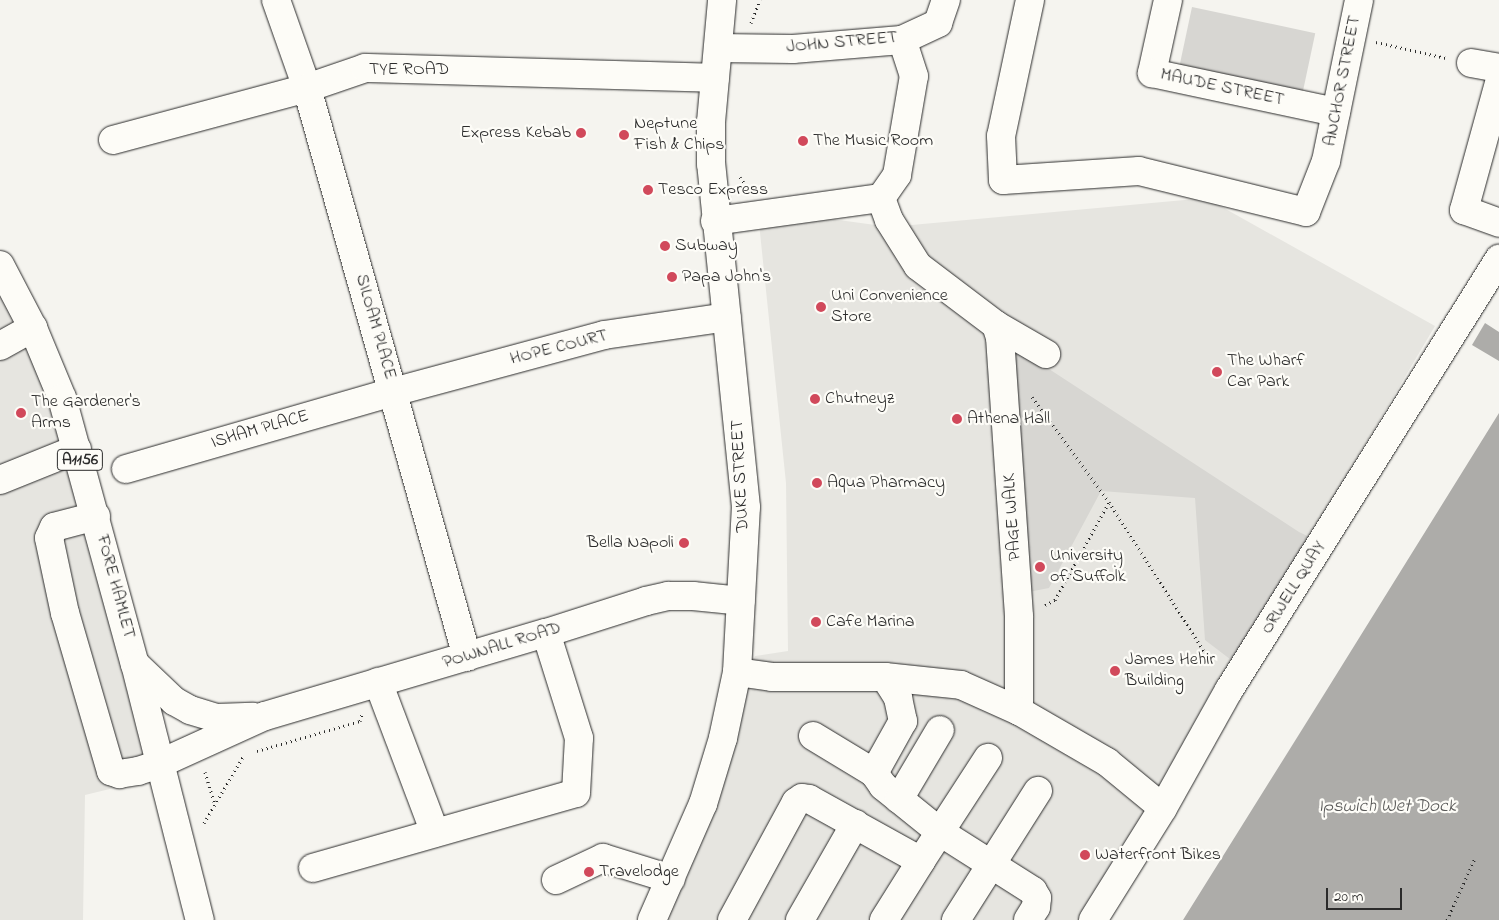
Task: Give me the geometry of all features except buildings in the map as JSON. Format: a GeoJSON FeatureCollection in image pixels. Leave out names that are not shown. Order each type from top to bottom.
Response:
{"type":"FeatureCollection","features":[{"type":"Feature","properties":{"kind":"street","name":"SILOAM PLACE"},"geometry":{"type":"LineString","coordinates":[[276,0],[307,88],[467,657]]}},
{"type":"Feature","properties":{"kind":"street","name":"DUKE STREET"},"geometry":{"type":"LineString","coordinates":[[652,920],[703,804],[723,738],[737,672],[746,507],[727,317],[715,220],[711,139],[722,0]]}},
{"type":"Feature","properties":{"kind":"street","name":"DUKE STREET"},"geometry":{"type":"LineString","coordinates":[[718,48],[736,0]]}},
{"type":"Feature","properties":{"kind":"street","name":"JOHN STREET"},"geometry":{"type":"LineString","coordinates":[[718,48],[793,49],[902,40],[938,24],[946,0]]}},
{"type":"Feature","properties":{"kind":"street","name":"ANCHOR STREET"},"geometry":{"type":"LineString","coordinates":[[1030,0],[1000,136],[1003,180],[1139,172],[1306,212],[1326,161],[1355,1]]}},
{"type":"Feature","properties":{"kind":"street","name":"MAUDE STREET"},"geometry":{"type":"LineString","coordinates":[[1168,0],[1152,73],[1336,112]]}},
{"type":"Feature","properties":{"kind":"street"},"geometry":{"type":"LineString","coordinates":[[715,220],[881,198],[897,175],[914,76],[902,40]]}},
{"type":"Feature","properties":{"kind":"street"},"geometry":{"type":"LineString","coordinates":[[1471,63],[1499,68]]}},
{"type":"Feature","properties":{"kind":"street","name":"TYE ROAD"},"geometry":{"type":"LineString","coordinates":[[113,140],[307,88],[365,68],[715,78]]}},
{"type":"Feature","properties":{"kind":"street"},"geometry":{"type":"LineString","coordinates":[[1499,82],[1464,210],[1499,223]]}},
{"type":"Feature","properties":{"kind":"street"},"geometry":{"type":"LineString","coordinates":[[881,198],[889,220],[918,266],[996,325],[1046,354]]}},
{"type":"Feature","properties":{"kind":"street","name":"ORWELL QUAY"},"geometry":{"type":"LineString","coordinates":[[1094,920],[1163,808],[1230,690],[1499,259]]}},
{"type":"Feature","properties":{"kind":"street","name":"FORE HAMLET"},"geometry":{"type":"LineString","coordinates":[[0,265],[33,328],[49,364],[77,448],[135,664],[200,920]]}},
{"type":"Feature","properties":{"kind":"street","name":"HOPE COURT"},"geometry":{"type":"LineString","coordinates":[[394,392],[604,336],[727,317]]}},
{"type":"Feature","properties":{"kind":"street","name":"PAGE WALK"},"geometry":{"type":"LineString","coordinates":[[996,325],[1000,337],[1019,617],[1019,711]]}},
{"type":"Feature","properties":{"kind":"street"},"geometry":{"type":"LineString","coordinates":[[0,346],[33,328]]}},
{"type":"Feature","properties":{"kind":"street","name":"ISHAM PLACE"},"geometry":{"type":"LineString","coordinates":[[126,469],[394,392]]}},
{"type":"Feature","properties":{"kind":"street"},"geometry":{"type":"LineString","coordinates":[[0,480],[77,448]]}},
{"type":"Feature","properties":{"kind":"street","name":"POWNALL ROAD"},"geometry":{"type":"LineString","coordinates":[[96,516],[54,527],[48,538],[65,613],[110,771],[119,774],[138,772],[159,764],[265,716],[467,657],[646,601],[668,596],[693,596],[742,601]]}},
{"type":"Feature","properties":{"kind":"street"},"geometry":{"type":"LineString","coordinates":[[313,868],[576,793],[579,738],[546,633]]}},
{"type":"Feature","properties":{"kind":"street","name":"POWNALL ROAD"},"geometry":{"type":"LineString","coordinates":[[135,664],[174,702],[190,710],[217,718],[265,716]]}},
{"type":"Feature","properties":{"kind":"street"},"geometry":{"type":"LineString","coordinates":[[737,672],[892,688],[961,685],[1019,711],[1106,762],[1163,808]]}},
{"type":"Feature","properties":{"kind":"street"},"geometry":{"type":"LineString","coordinates":[[378,682],[435,832]]}},
{"type":"Feature","properties":{"kind":"street"},"geometry":{"type":"LineString","coordinates":[[874,773],[903,721],[892,688]]}},
{"type":"Feature","properties":{"kind":"street"},"geometry":{"type":"LineString","coordinates":[[899,799],[940,730]]}},
{"type":"Feature","properties":{"kind":"street"},"geometry":{"type":"LineString","coordinates":[[813,736],[874,773],[883,786],[940,832],[1033,892],[1037,898],[1036,907],[1028,920]]}},
{"type":"Feature","properties":{"kind":"street"},"geometry":{"type":"LineString","coordinates":[[884,920],[988,758]]}},
{"type":"Feature","properties":{"kind":"street"},"geometry":{"type":"LineString","coordinates":[[956,920],[1038,791]]}},
{"type":"Feature","properties":{"kind":"street"},"geometry":{"type":"LineString","coordinates":[[732,920],[796,802],[802,798],[809,799],[921,861]]}},
{"type":"Feature","properties":{"kind":"street"},"geometry":{"type":"LineString","coordinates":[[800,920],[856,824]]}},
{"type":"Feature","properties":{"kind":"street"},"geometry":{"type":"LineString","coordinates":[[556,880],[603,858],[671,880]]}},
{"type":"Feature","properties":{"kind":"path"},"geometry":{"type":"LineString","coordinates":[[747,48],[751,22],[760,0]]}},
{"type":"Feature","properties":{"kind":"path"},"geometry":{"type":"LineString","coordinates":[[1350,36],[1471,63]]}},
{"type":"Feature","properties":{"kind":"path"},"geometry":{"type":"LineString","coordinates":[[740,176],[750,190],[753,215]]}},
{"type":"Feature","properties":{"kind":"path"},"geometry":{"type":"LineString","coordinates":[[1031,396],[1109,502],[1230,690]]}},
{"type":"Feature","properties":{"kind":"path"},"geometry":{"type":"LineString","coordinates":[[1019,617],[1055,600],[1109,502]]}},
{"type":"Feature","properties":{"kind":"path"},"geometry":{"type":"LineString","coordinates":[[202,826],[244,755],[360,721]]}},
{"type":"Feature","properties":{"kind":"path"},"geometry":{"type":"LineString","coordinates":[[1446,920],[1475,858]]}},
{"type":"Feature","properties":{"kind":"shaded area"},"geometry":{"type":"Polygon","coordinates":[[[1192,7],[1315,33],[1303,92],[1180,66],[1192,7]]]}},
{"type":"Feature","properties":{"kind":"shaded area","name":"University of Suffolk"},"geometry":{"type":"Polygon","coordinates":[[[1206,198],[1435,326],[1085,920],[655,920],[693,844],[755,656],[788,651],[786,483],[759,223],[802,215],[890,227],[1206,198]]]}},
{"type":"Feature","properties":{"kind":"shaded area"},"geometry":{"type":"Polygon","coordinates":[[[0,265],[33,328],[135,664],[147,780],[85,795],[83,920],[0,920],[0,265]]]}},
{"type":"Feature","properties":{"kind":"shaded area"},"geometry":{"type":"Polygon","coordinates":[[[1000,337],[1299,532],[1322,543],[1243,669],[1205,640],[1195,498],[1101,491],[1049,588],[1018,594],[1000,337]]]}},
{"type":"Feature","properties":{"kind":"water"},"geometry":{"type":"Polygon","coordinates":[[[1485,323],[1499,332],[1499,361],[1472,345],[1485,323]]]}},
{"type":"Feature","properties":{"kind":"water","name":"Ipswich Wet Dock"},"geometry":{"type":"Polygon","coordinates":[[[1499,413],[1499,920],[1183,920],[1328,688],[1499,413]]]}},
{"type":"Feature","properties":{"kind":"place","name":"Express Kebab"},"geometry":{"type":"Point","coordinates":[581,133]}},
{"type":"Feature","properties":{"kind":"place","name":"Neptune Fish & Chips"},"geometry":{"type":"Point","coordinates":[624,135]}},
{"type":"Feature","properties":{"kind":"place","name":"The Music Room"},"geometry":{"type":"Point","coordinates":[803,141]}},
{"type":"Feature","properties":{"kind":"place","name":"Tesco Express"},"geometry":{"type":"Point","coordinates":[648,190]}},
{"type":"Feature","properties":{"kind":"place","name":"Subway"},"geometry":{"type":"Point","coordinates":[665,246]}},
{"type":"Feature","properties":{"kind":"place","name":"Papa John's"},"geometry":{"type":"Point","coordinates":[672,277]}},
{"type":"Feature","properties":{"kind":"place","name":"Uni Convenience Store"},"geometry":{"type":"Point","coordinates":[821,307]}},
{"type":"Feature","properties":{"kind":"place","name":"The Wharf Car Park"},"geometry":{"type":"Point","coordinates":[1217,372]}},
{"type":"Feature","properties":{"kind":"place","name":"Chutneyz"},"geometry":{"type":"Point","coordinates":[815,399]}},
{"type":"Feature","properties":{"kind":"place","name":"The Gardener's Arms"},"geometry":{"type":"Point","coordinates":[21,413]}},
{"type":"Feature","properties":{"kind":"place","name":"Athena Hall"},"geometry":{"type":"Point","coordinates":[957,419]}},
{"type":"Feature","properties":{"kind":"place","name":"Aqua Pharmacy"},"geometry":{"type":"Point","coordinates":[817,483]}},
{"type":"Feature","properties":{"kind":"place","name":"Bella Napoli"},"geometry":{"type":"Point","coordinates":[684,543]}},
{"type":"Feature","properties":{"kind":"place","name":"University of Suffolk"},"geometry":{"type":"Point","coordinates":[1040,567]}},
{"type":"Feature","properties":{"kind":"place","name":"Cafe Marina"},"geometry":{"type":"Point","coordinates":[816,622]}},
{"type":"Feature","properties":{"kind":"place","name":"James Hehir Building"},"geometry":{"type":"Point","coordinates":[1115,671]}},
{"type":"Feature","properties":{"kind":"place","name":"Waterfront Bikes"},"geometry":{"type":"Point","coordinates":[1085,855]}},
{"type":"Feature","properties":{"kind":"place","name":"Travelodge"},"geometry":{"type":"Point","coordinates":[589,872]}}]}
